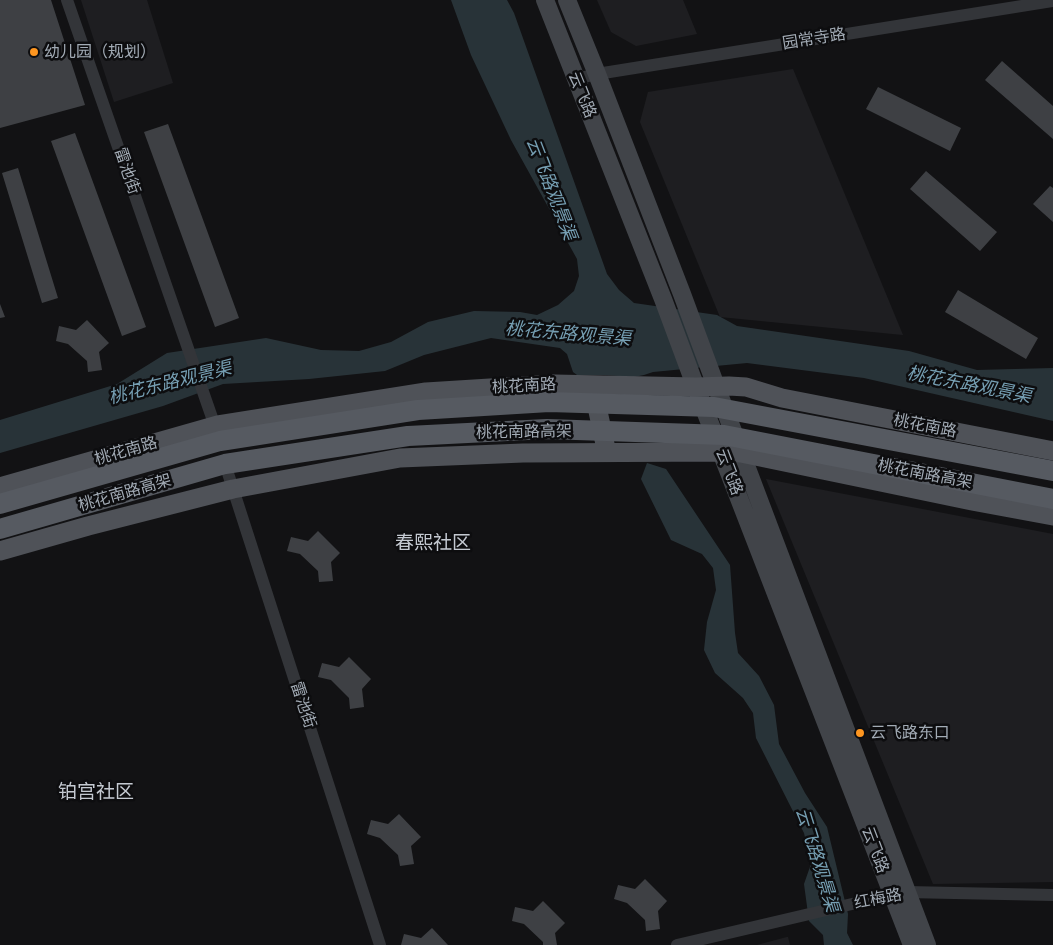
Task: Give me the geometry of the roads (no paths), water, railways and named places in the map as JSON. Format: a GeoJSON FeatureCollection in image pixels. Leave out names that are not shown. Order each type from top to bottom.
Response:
{"type":"FeatureCollection","features":[{"type":"Feature","properties":{"kind":"highway","name":"桃花南路高架"},"geometry":{"type":"LineString","coordinates":[[0,504],[217,433],[418,410],[550,402],[714,407],[1053,471]]}},
{"type":"Feature","properties":{"kind":"highway","name":"桃花南路高架"},"geometry":{"type":"LineString","coordinates":[[0,529],[225,464],[408,436],[547,430],[724,435],[1053,499]]}},
{"type":"Feature","properties":{"kind":"main road","name":"云飞路"},"geometry":{"type":"LineString","coordinates":[[545,0],[663,298],[721,452],[900,894],[926,945]]}},
{"type":"Feature","properties":{"kind":"main road","name":"云飞路"},"geometry":{"type":"LineString","coordinates":[[567,0],[682,294],[741,453],[900,894],[912,945]]}},
{"type":"Feature","properties":{"kind":"main road","name":"桃花南路"},"geometry":{"type":"LineString","coordinates":[[0,487],[217,433],[426,392],[554,384],[714,382],[746,387],[782,398],[1053,451]]}},
{"type":"Feature","properties":{"kind":"main road"},"geometry":{"type":"LineString","coordinates":[[592,385],[606,453]]}},
{"type":"Feature","properties":{"kind":"main road"},"geometry":{"type":"LineString","coordinates":[[782,398],[789,464]]}},
{"type":"Feature","properties":{"kind":"main road"},"geometry":{"type":"LineString","coordinates":[[0,551],[88,526],[233,489],[400,458],[523,453],[741,453],[1053,516]]}},
{"type":"Feature","properties":{"kind":"street","name":"雷池街"},"geometry":{"type":"LineString","coordinates":[[67,0],[217,433]]}},
{"type":"Feature","properties":{"kind":"street","name":"园常寺路"},"geometry":{"type":"LineString","coordinates":[[576,80],[597,74],[1053,1]]}},
{"type":"Feature","properties":{"kind":"street","name":"雷池街"},"geometry":{"type":"LineString","coordinates":[[225,464],[380,945]]}},
{"type":"Feature","properties":{"kind":"street","name":"红梅路"},"geometry":{"type":"LineString","coordinates":[[677,945],[900,894],[1053,895]]}},
{"type":"Feature","properties":{"kind":"water"},"geometry":{"type":"Polygon","coordinates":[[[451,0],[507,0],[514,13],[607,274],[619,290],[634,303],[717,315],[737,326],[909,351],[977,370],[1053,368],[1053,421],[864,378],[747,363],[653,372],[634,377],[577,375],[573,372],[567,354],[560,348],[491,338],[424,355],[385,371],[309,379],[223,384],[163,406],[0,453],[0,420],[117,384],[167,353],[266,338],[321,350],[359,351],[391,342],[428,322],[474,311],[520,312],[537,315],[558,305],[574,291],[579,276],[577,259],[511,140],[471,55],[451,0]]]}},
{"type":"Feature","properties":{"kind":"water","name":"云飞路观景渠"},"geometry":{"type":"Polygon","coordinates":[[[647,463],[666,469],[730,565],[738,653],[759,676],[774,705],[779,744],[805,793],[827,827],[848,914],[847,933],[853,945],[824,945],[823,935],[809,921],[804,884],[811,864],[804,833],[756,738],[753,713],[743,698],[715,673],[704,650],[707,622],[716,590],[713,568],[702,554],[671,540],[641,479],[647,463]]]}},
{"type":"Feature","properties":{"kind":"place","name":"幼儿园（规划）"},"geometry":{"type":"Point","coordinates":[34,52]}},
{"type":"Feature","properties":{"kind":"place","name":"云飞路东口"},"geometry":{"type":"Point","coordinates":[860,733]}},
{"type":"Feature","properties":{"kind":"district","name":"春熙社区"},"geometry":{"type":"Point","coordinates":[433,543]}},
{"type":"Feature","properties":{"kind":"district","name":"铂宫社区"},"geometry":{"type":"Point","coordinates":[96,792]}},
{"type":"Feature","properties":{"kind":"water label","name":"桃花东路观景渠"},"geometry":{"type":"Point","coordinates":[568,334]}},
{"type":"Feature","properties":{"kind":"water label","name":"桃花东路观景渠"},"geometry":{"type":"Point","coordinates":[170,383]}},
{"type":"Feature","properties":{"kind":"water label","name":"桃花东路观景渠"},"geometry":{"type":"Point","coordinates":[969,385]}}]}
